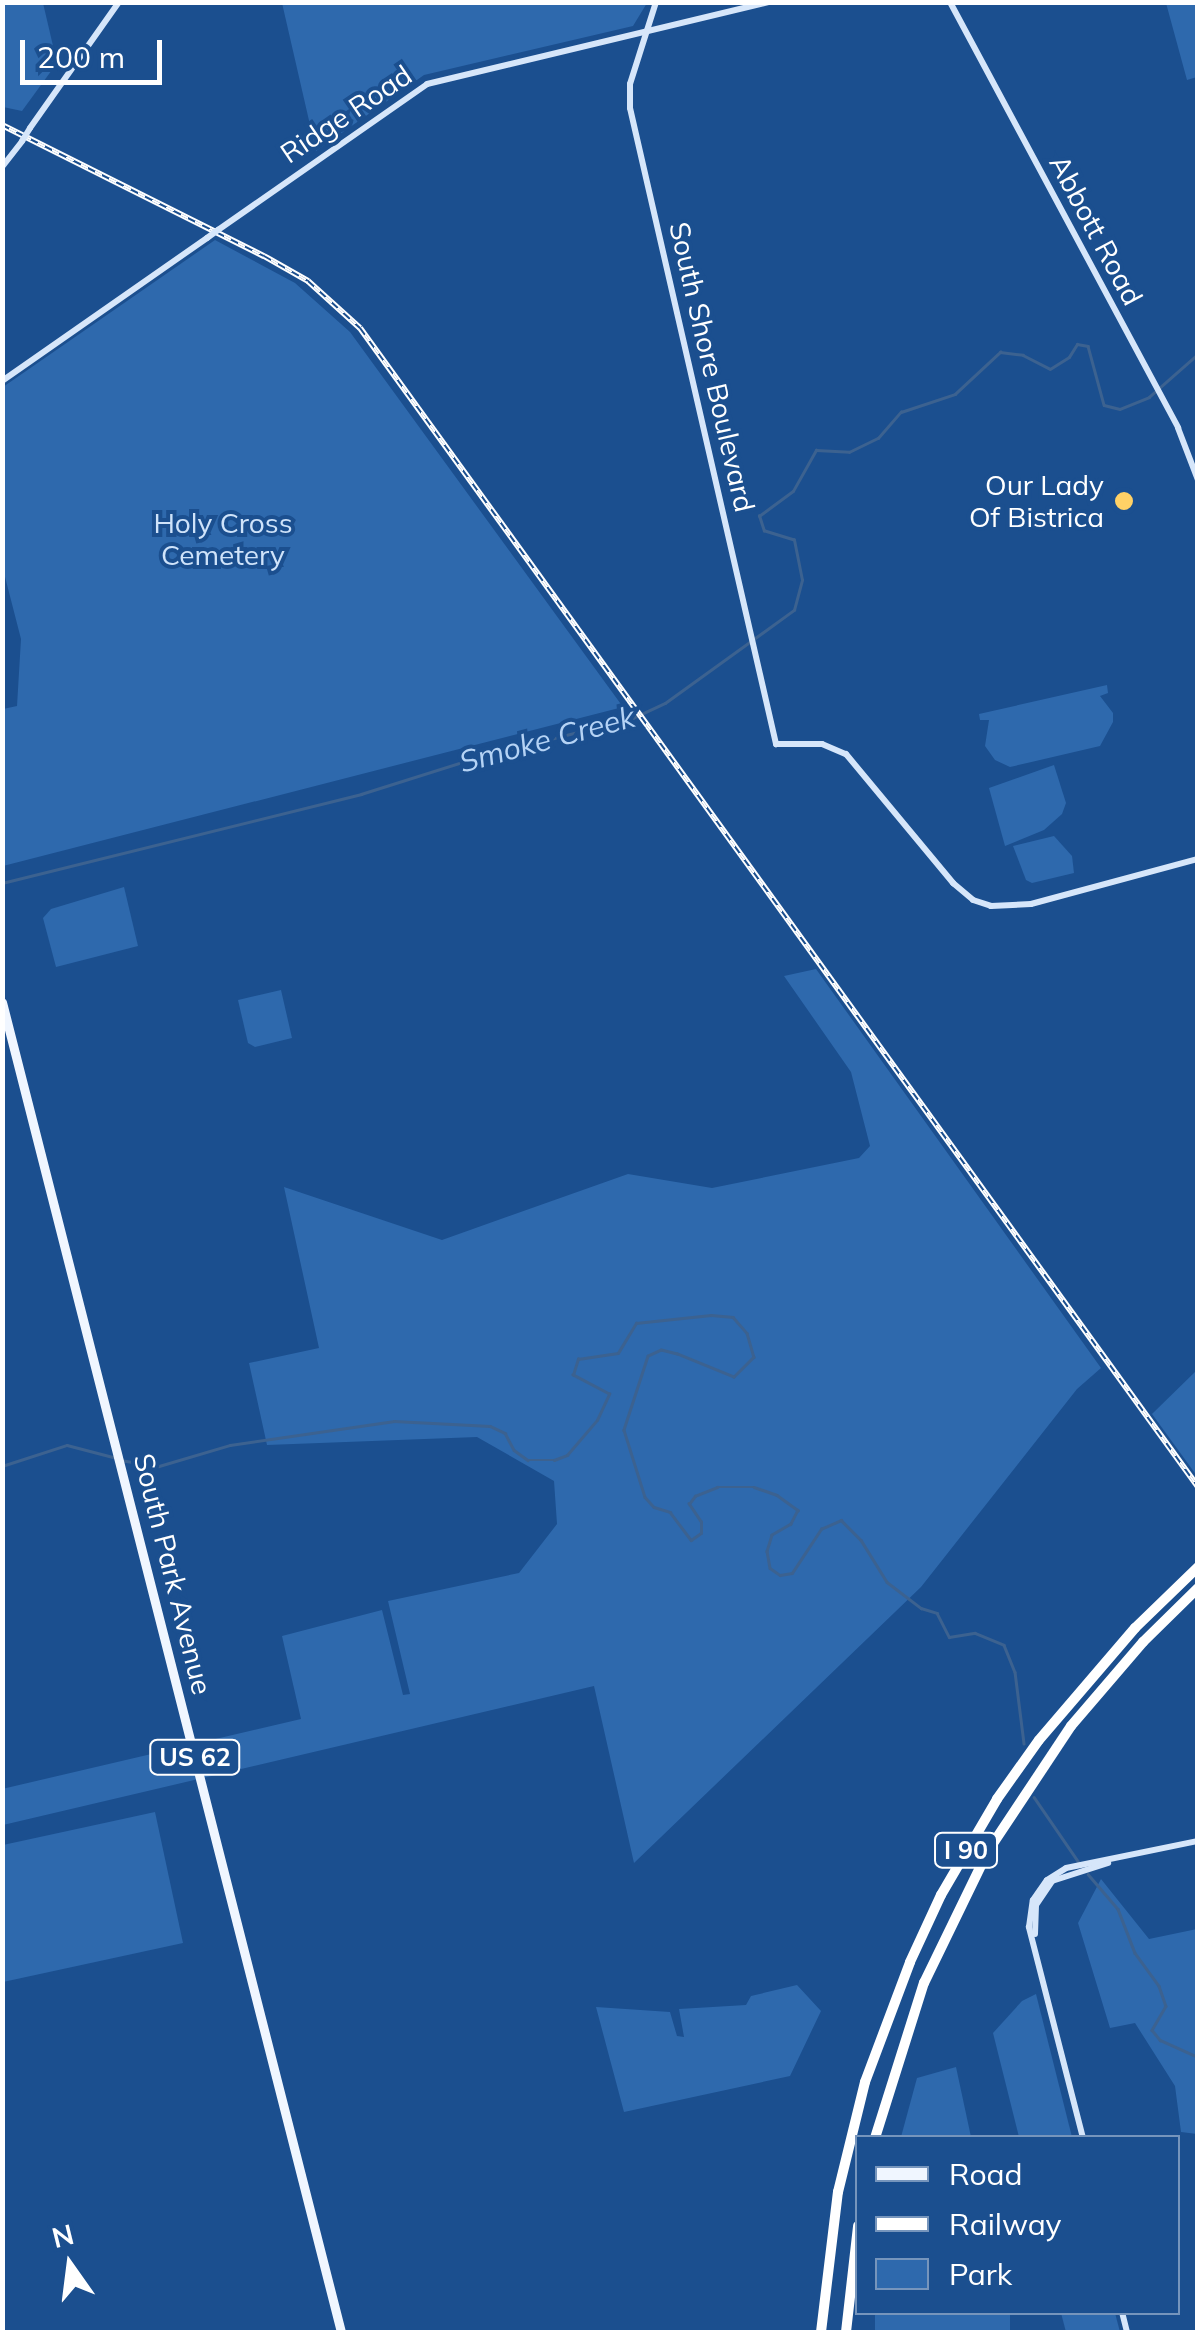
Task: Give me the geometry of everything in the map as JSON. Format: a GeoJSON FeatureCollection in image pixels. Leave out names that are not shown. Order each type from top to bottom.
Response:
{"type":"FeatureCollection","features":[{"type":"Feature","properties":{"kind":"highway","name":"I 90"},"geometry":{"type":"LineString","coordinates":[[821,2332],[836,2208],[865,2082],[884,2026],[941,1896],[997,1800],[1038,1740],[1135,1628],[1198,1568]]}},
{"type":"Feature","properties":{"kind":"highway","name":"I 90"},"geometry":{"type":"LineString","coordinates":[[876,2135],[924,1984],[988,1850],[1071,1726],[1143,1642],[1198,1588]]}},
{"type":"Feature","properties":{"kind":"highway"},"geometry":{"type":"LineString","coordinates":[[846,2332],[855,2252]]}},
{"type":"Feature","properties":{"kind":"main road","name":"South Park Avenue"},"geometry":{"type":"LineString","coordinates":[[2,1002],[342,2332]]}},
{"type":"Feature","properties":{"kind":"street"},"geometry":{"type":"LineString","coordinates":[[2,167],[120,2]]}},
{"type":"Feature","properties":{"kind":"street","name":"South Shore Boulevard"},"geometry":{"type":"LineString","coordinates":[[656,2],[630,84],[630,108],[776,744],[822,744],[846,754],[959,890],[980,903],[1010,908],[1198,859]]}},
{"type":"Feature","properties":{"kind":"street","name":"Ridge Road"},"geometry":{"type":"LineString","coordinates":[[2,381],[427,84],[768,2]]}},
{"type":"Feature","properties":{"kind":"street","name":"Abbott Road"},"geometry":{"type":"LineString","coordinates":[[950,2],[1162,399],[1198,480]]}},
{"type":"Feature","properties":{"kind":"street"},"geometry":{"type":"LineString","coordinates":[[1082,2135],[1029,1918],[1043,1887],[1067,1870],[1198,1842]]}},
{"type":"Feature","properties":{"kind":"green space"},"geometry":{"type":"Polygon","coordinates":[[[282,2],[647,3],[633,26],[424,75],[316,151],[282,2]]]}},
{"type":"Feature","properties":{"kind":"green space"},"geometry":{"type":"Polygon","coordinates":[[[2,3],[43,3],[57,63],[22,111],[3,107],[2,3]]]}},
{"type":"Feature","properties":{"kind":"green space"},"geometry":{"type":"Polygon","coordinates":[[[1166,3],[1197,3],[1197,77],[1187,80],[1166,3]]]}},
{"type":"Feature","properties":{"kind":"green space","name":"Holy Cross Cemetery"},"geometry":{"type":"Polygon","coordinates":[[[215,240],[295,283],[350,332],[623,707],[3,866],[3,709],[17,706],[21,639],[3,569],[3,387],[215,240]]]}},
{"type":"Feature","properties":{"kind":"green space"},"geometry":{"type":"Polygon","coordinates":[[[1107,685],[1108,693],[1100,696],[1113,713],[1113,722],[1100,746],[1010,767],[995,760],[985,746],[989,720],[980,720],[979,714],[1107,685]]]}},
{"type":"Feature","properties":{"kind":"green space"},"geometry":{"type":"Polygon","coordinates":[[[1054,765],[1066,803],[1062,814],[1044,830],[1005,846],[989,788],[1054,765]]]}},
{"type":"Feature","properties":{"kind":"green space"},"geometry":{"type":"Polygon","coordinates":[[[1054,836],[1072,856],[1074,873],[1032,883],[1026,880],[1013,846],[1054,836]]]}},
{"type":"Feature","properties":{"kind":"green space"},"geometry":{"type":"Polygon","coordinates":[[[124,887],[138,946],[56,967],[43,918],[51,909],[124,887]]]}},
{"type":"Feature","properties":{"kind":"green space"},"geometry":{"type":"Polygon","coordinates":[[[816,969],[1101,1368],[1077,1389],[921,1587],[634,1863],[594,1686],[3,1825],[2,1789],[301,1719],[282,1636],[382,1610],[403,1695],[410,1694],[388,1601],[519,1573],[557,1524],[554,1481],[477,1437],[267,1445],[249,1363],[319,1348],[284,1187],[442,1240],[628,1174],[712,1188],[859,1158],[870,1146],[851,1072],[784,976],[816,969]]]}},
{"type":"Feature","properties":{"kind":"green space"},"geometry":{"type":"Polygon","coordinates":[[[281,990],[292,1038],[255,1047],[248,1043],[238,1000],[281,990]]]}},
{"type":"Feature","properties":{"kind":"green space"},"geometry":{"type":"Polygon","coordinates":[[[1197,1370],[1197,1476],[1152,1414],[1197,1370]]]}},
{"type":"Feature","properties":{"kind":"green space"},"geometry":{"type":"Polygon","coordinates":[[[155,1812],[183,1943],[3,1982],[3,1845],[155,1812]]]}},
{"type":"Feature","properties":{"kind":"green space"},"geometry":{"type":"Polygon","coordinates":[[[1101,1879],[1149,1939],[1197,1929],[1197,2134],[1181,2132],[1175,2086],[1135,2023],[1110,2028],[1078,1923],[1101,1879]]]}},
{"type":"Feature","properties":{"kind":"green space"},"geometry":{"type":"Polygon","coordinates":[[[797,1985],[821,2011],[790,2076],[624,2112],[596,2007],[670,2012],[677,2036],[684,2037],[679,2009],[746,2005],[751,1996],[797,1985]]]}},
{"type":"Feature","properties":{"kind":"green space"},"geometry":{"type":"Polygon","coordinates":[[[1036,1994],[1071,2135],[1018,2135],[993,2033],[1022,2001],[1036,1994]]]}},
{"type":"Feature","properties":{"kind":"green space"},"geometry":{"type":"Polygon","coordinates":[[[956,2067],[971,2135],[902,2135],[917,2078],[956,2067]]]}},
{"type":"Feature","properties":{"kind":"green space"},"geometry":{"type":"Polygon","coordinates":[[[875,2315],[1010,2315],[1010,2332],[875,2332],[875,2315]]]}},
{"type":"Feature","properties":{"kind":"green space"},"geometry":{"type":"Polygon","coordinates":[[[1062,2315],[1116,2315],[1120,2332],[1066,2332],[1062,2315]]]}},
{"type":"Feature","properties":{"kind":"waterway","name":"Smoke Creek"},"geometry":{"type":"LineString","coordinates":[[2,883],[361,794],[472,759],[633,718],[665,703],[794,610],[802,580],[794,540],[764,531],[759,516],[793,491],[816,450],[849,452],[878,438],[901,412],[955,394],[1000,352],[1023,355],[1050,369],[1069,357],[1077,344],[1088,346],[1104,405],[1120,409],[1149,397],[1198,354]]}},
{"type":"Feature","properties":{"kind":"waterway"},"geometry":{"type":"LineString","coordinates":[[120,1460],[159,1466],[230,1445],[394,1421],[490,1426],[505,1433],[514,1450],[528,1460],[554,1460],[567,1455],[597,1420],[609,1394],[573,1375],[578,1359],[618,1353],[636,1323],[711,1315],[733,1317],[747,1333],[754,1357],[734,1377],[661,1350],[648,1356],[624,1430],[645,1497],[654,1507],[670,1512],[691,1540],[701,1533],[701,1522],[689,1504],[695,1496],[717,1487],[754,1487],[777,1495],[798,1510],[791,1524],[772,1535],[767,1551],[770,1568],[780,1575],[792,1573],[821,1529],[841,1520],[861,1540],[887,1582],[921,1608],[937,1613],[949,1637],[975,1633],[1004,1645],[1015,1672],[1024,1743]]}},
{"type":"Feature","properties":{"kind":"waterway"},"geometry":{"type":"LineString","coordinates":[[2,1466],[67,1445],[113,1457]]}},
{"type":"Feature","properties":{"kind":"waterway"},"geometry":{"type":"LineString","coordinates":[[1034,1797],[1080,1864]]}},
{"type":"Feature","properties":{"kind":"waterway"},"geometry":{"type":"LineString","coordinates":[[1088,1874],[1118,1909],[1135,1953],[1159,1986],[1166,2006],[1152,2030],[1160,2040],[1198,2057]]}},
{"type":"Feature","properties":{"kind":"railway"},"geometry":{"type":"LineString","coordinates":[[2,125],[264,256],[308,281],[360,328],[1198,1487]]}},
{"type":"Feature","properties":{"kind":"place","name":"Our Lady Of Bistrica"},"geometry":{"type":"Point","coordinates":[1124,501]}}]}
